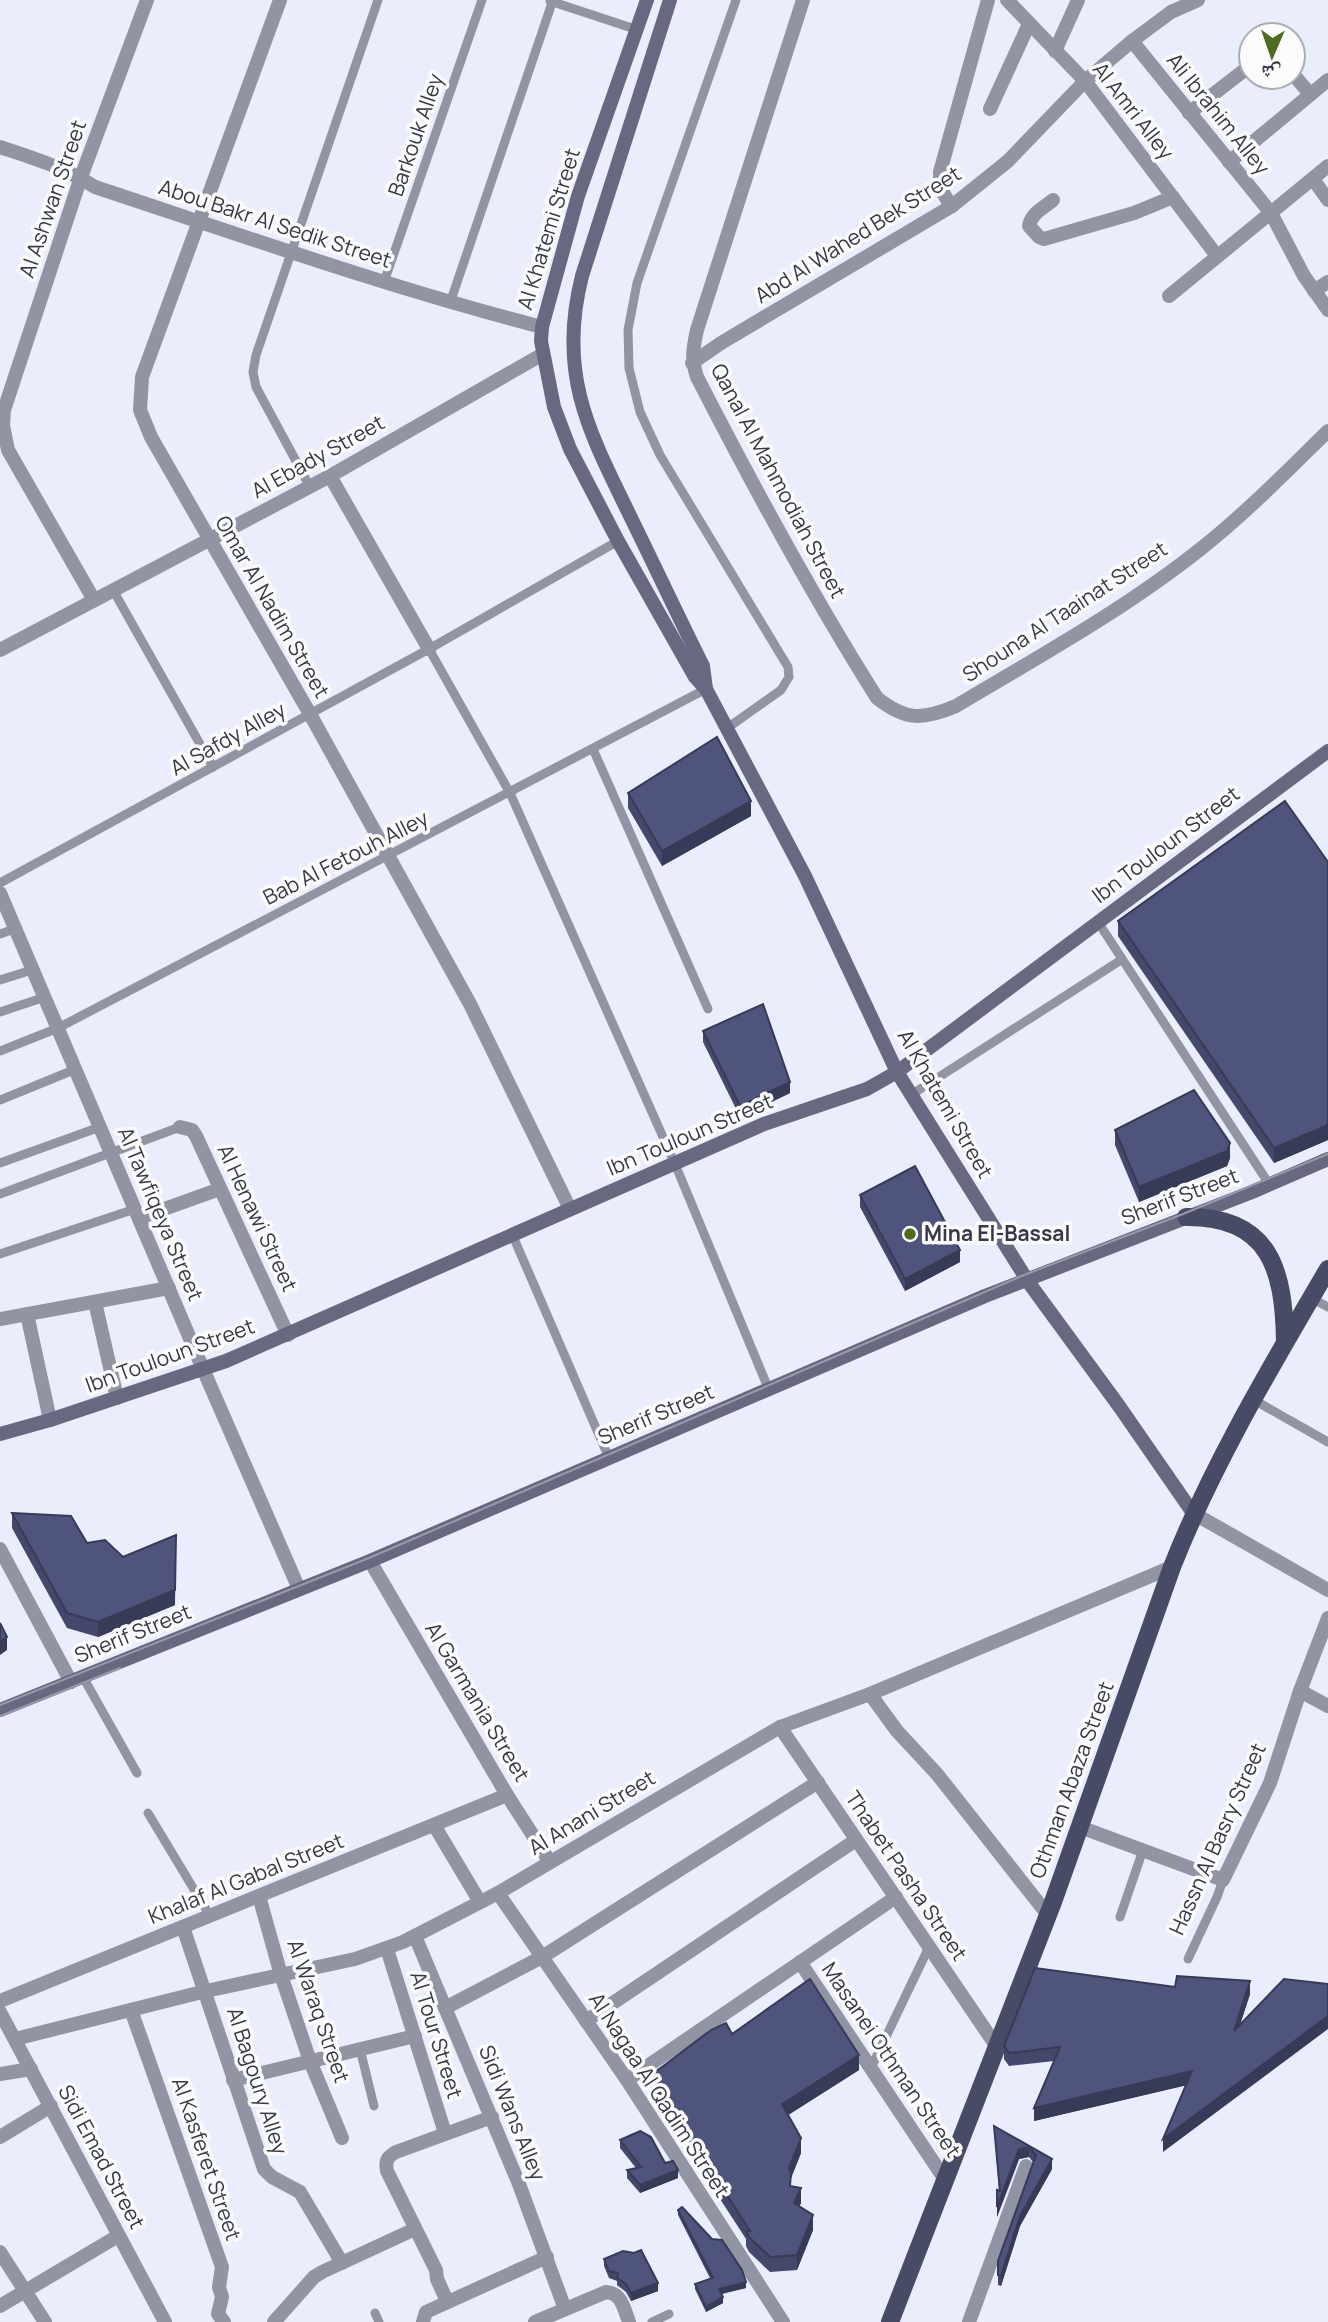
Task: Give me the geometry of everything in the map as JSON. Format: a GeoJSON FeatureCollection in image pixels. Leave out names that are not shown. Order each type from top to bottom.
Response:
{"type":"FeatureCollection","features":[{"type":"Feature","properties":{"kind":"main road","name":"Al Khatemi Street"},"geometry":{"type":"LineString","coordinates":[[647,0],[578,196],[542,327],[543,355],[554,407],[570,449],[618,541],[695,677],[706,689],[805,876],[897,1072],[1027,1279],[1194,1513]]}},
{"type":"Feature","properties":{"kind":"main road","name":"Al Khatemi Street"},"geometry":{"type":"LineString","coordinates":[[670,0],[582,276],[573,322],[573,351],[582,408],[597,447],[703,666],[706,689]]}},
{"type":"Feature","properties":{"kind":"main road","name":"Ibn Touloun Street"},"geometry":{"type":"LineString","coordinates":[[0,1434],[203,1369],[288,1335],[764,1124],[867,1089],[897,1072],[1328,751]]}},
{"type":"Feature","properties":{"kind":"main road","name":"Sherif Street"},"geometry":{"type":"LineString","coordinates":[[0,1710],[370,1561],[1027,1279],[1328,1159]]}},
{"type":"Feature","properties":{"kind":"main road"},"geometry":{"type":"LineString","coordinates":[[1186,1217],[1220,1220],[1242,1228],[1261,1243],[1274,1264],[1281,1287],[1285,1343]]}},
{"type":"Feature","properties":{"kind":"main road","name":"Othman Abaza Street"},"geometry":{"type":"LineString","coordinates":[[890,2322],[1048,1915],[1172,1567],[1194,1513],[1328,1269]]}},
{"type":"Feature","properties":{"kind":"street","name":"Al Ashwan Street"},"geometry":{"type":"LineString","coordinates":[[94,600],[8,450],[3,425],[7,398],[81,177],[147,0]]}},
{"type":"Feature","properties":{"kind":"street","name":"Omar Al Nadim Street"},"geometry":{"type":"LineString","coordinates":[[280,0],[142,377],[140,410],[151,436],[310,714],[470,1004],[570,1209]]}},
{"type":"Feature","properties":{"kind":"street","name":"Qanal Al Mahmodiah Street"},"geometry":{"type":"LineString","coordinates":[[803,0],[697,330],[692,363],[822,611],[877,698],[905,716]]}},
{"type":"Feature","properties":{"kind":"street"},"geometry":{"type":"LineString","coordinates":[[952,206],[943,195],[940,172],[988,0]]}},
{"type":"Feature","properties":{"kind":"street","name":"Al Amri Alley"},"geometry":{"type":"LineString","coordinates":[[1007,0],[1085,81],[1217,256]]}},
{"type":"Feature","properties":{"kind":"street"},"geometry":{"type":"LineString","coordinates":[[1055,51],[1077,0]]}},
{"type":"Feature","properties":{"kind":"street","name":"Abd Al Wahed Bek Street"},"geometry":{"type":"LineString","coordinates":[[692,363],[721,343],[952,206],[1008,161],[1085,81],[1132,41],[1186,1]]}},
{"type":"Feature","properties":{"kind":"street"},"geometry":{"type":"LineString","coordinates":[[990,109],[1029,24]]}},
{"type":"Feature","properties":{"kind":"street","name":"Ali Ibrahim Alley"},"geometry":{"type":"LineString","coordinates":[[1132,41],[1271,213],[1304,276],[1328,310]]}},
{"type":"Feature","properties":{"kind":"street"},"geometry":{"type":"LineString","coordinates":[[1189,113],[1237,76]]}},
{"type":"Feature","properties":{"kind":"street"},"geometry":{"type":"LineString","coordinates":[[1229,162],[1328,80]]}},
{"type":"Feature","properties":{"kind":"street"},"geometry":{"type":"LineString","coordinates":[[1307,90],[1310,94]]}},
{"type":"Feature","properties":{"kind":"street","name":"Abou Bakr Al Sedik Street"},"geometry":{"type":"LineString","coordinates":[[0,147],[81,177],[95,187],[450,303],[542,327]]}},
{"type":"Feature","properties":{"kind":"street"},"geometry":{"type":"LineString","coordinates":[[1169,296],[1328,166]]}},
{"type":"Feature","properties":{"kind":"street"},"geometry":{"type":"LineString","coordinates":[[1312,179],[1328,200]]}},
{"type":"Feature","properties":{"kind":"street"},"geometry":{"type":"LineString","coordinates":[[1053,200],[1030,221],[1029,226],[1044,239],[1134,214],[1173,197]]}},
{"type":"Feature","properties":{"kind":"street"},"geometry":{"type":"LineString","coordinates":[[1314,291],[1328,282]]}},
{"type":"Feature","properties":{"kind":"street","name":"Al Ebady Street"},"geometry":{"type":"LineString","coordinates":[[0,650],[310,487],[543,355]]}},
{"type":"Feature","properties":{"kind":"street","name":"Shouna Al Taainat Street"},"geometry":{"type":"LineString","coordinates":[[905,716],[922,717],[956,706],[1127,603],[1248,510],[1328,430]]}},
{"type":"Feature","properties":{"kind":"street"},"geometry":{"type":"LineString","coordinates":[[330,476],[429,649]]}},
{"type":"Feature","properties":{"kind":"street","name":"Al Tawfiqeya Street"},"geometry":{"type":"LineString","coordinates":[[1,899],[7,932],[32,970],[45,997],[299,1589]]}},
{"type":"Feature","properties":{"kind":"street","name":"Al Henawi Street"},"geometry":{"type":"LineString","coordinates":[[180,1127],[187,1127],[196,1136],[288,1335]]}},
{"type":"Feature","properties":{"kind":"street"},"geometry":{"type":"LineString","coordinates":[[137,1214],[220,1189]]}},
{"type":"Feature","properties":{"kind":"street"},"geometry":{"type":"LineString","coordinates":[[0,1318],[169,1289]]}},
{"type":"Feature","properties":{"kind":"street"},"geometry":{"type":"LineString","coordinates":[[95,1302],[117,1398]]}},
{"type":"Feature","properties":{"kind":"street"},"geometry":{"type":"LineString","coordinates":[[27,1314],[50,1420]]}},
{"type":"Feature","properties":{"kind":"street"},"geometry":{"type":"LineString","coordinates":[[1194,1513],[1328,1590]]}},
{"type":"Feature","properties":{"kind":"street"},"geometry":{"type":"LineString","coordinates":[[0,1549],[77,1680]]}},
{"type":"Feature","properties":{"kind":"street","name":"Al Garmania Street"},"geometry":{"type":"LineString","coordinates":[[370,1561],[507,1795],[550,1862]]}},
{"type":"Feature","properties":{"kind":"street","name":"Al Anani Street"},"geometry":{"type":"LineString","coordinates":[[15,2039],[206,1991],[355,1959],[387,1948],[498,1893],[780,1727],[870,1695],[1172,1567]]}},
{"type":"Feature","properties":{"kind":"street","name":"Hassn Al Basry Street"},"geometry":{"type":"LineString","coordinates":[[1223,1880],[1270,1783],[1300,1691],[1328,1618]]}},
{"type":"Feature","properties":{"kind":"street"},"geometry":{"type":"LineString","coordinates":[[1300,1691],[1328,1706]]}},
{"type":"Feature","properties":{"kind":"street"},"geometry":{"type":"LineString","coordinates":[[870,1695],[910,1747],[937,1774],[1048,1915]]}},
{"type":"Feature","properties":{"kind":"street","name":"Thabet Pasha Street"},"geometry":{"type":"LineString","coordinates":[[780,1727],[997,2048]]}},
{"type":"Feature","properties":{"kind":"street"},"geometry":{"type":"LineString","coordinates":[[446,2008],[542,1957],[818,1782]]}},
{"type":"Feature","properties":{"kind":"street","name":"Khalaf Al Gabal Street"},"geometry":{"type":"LineString","coordinates":[[0,2001],[507,1795]]}},
{"type":"Feature","properties":{"kind":"street"},"geometry":{"type":"LineString","coordinates":[[434,1825],[480,1902]]}},
{"type":"Feature","properties":{"kind":"street"},"geometry":{"type":"LineString","coordinates":[[1080,1827],[1223,1880]]}},
{"type":"Feature","properties":{"kind":"street"},"geometry":{"type":"LineString","coordinates":[[586,2021],[856,1840]]}},
{"type":"Feature","properties":{"kind":"street","name":"Al Nagaa Al Qadim Street"},"geometry":{"type":"LineString","coordinates":[[498,1893],[627,2080],[783,2322]]}},
{"type":"Feature","properties":{"kind":"street","name":"Al Waraq Street"},"geometry":{"type":"LineString","coordinates":[[260,1896],[281,1975],[310,2062],[342,2138]]}},
{"type":"Feature","properties":{"kind":"street"},"geometry":{"type":"LineString","coordinates":[[627,2080],[896,1898]]}},
{"type":"Feature","properties":{"kind":"street","name":"Al Bagoury Alley"},"geometry":{"type":"LineString","coordinates":[[183,1927],[264,2169],[272,2177],[300,2192],[342,2263]]}},
{"type":"Feature","properties":{"kind":"street","name":"Sidi Wans Alley"},"geometry":{"type":"LineString","coordinates":[[415,1936],[492,2117],[565,2309]]}},
{"type":"Feature","properties":{"kind":"street","name":"Al Tour Street"},"geometry":{"type":"LineString","coordinates":[[387,1948],[445,2133]]}},
{"type":"Feature","properties":{"kind":"street","name":"Masanei Othman Street"},"geometry":{"type":"LineString","coordinates":[[800,1962],[946,2181]]}},
{"type":"Feature","properties":{"kind":"street","name":"Al Kasferet Street"},"geometry":{"type":"LineString","coordinates":[[131,2011],[222,2267],[219,2287],[222,2297],[218,2314],[224,2322]]}},
{"type":"Feature","properties":{"kind":"street","name":"Sidi Emad Street"},"geometry":{"type":"LineString","coordinates":[[0,2012],[165,2322]]}},
{"type":"Feature","properties":{"kind":"street"},"geometry":{"type":"LineString","coordinates":[[233,2080],[415,2036]]}},
{"type":"Feature","properties":{"kind":"street"},"geometry":{"type":"LineString","coordinates":[[0,2074],[32,2069]]}},
{"type":"Feature","properties":{"kind":"street"},"geometry":{"type":"LineString","coordinates":[[0,2137],[51,2106]]}},
{"type":"Feature","properties":{"kind":"street"},"geometry":{"type":"LineString","coordinates":[[447,2301],[436,2270],[387,2171],[386,2163],[388,2157],[396,2152],[492,2117]]}},
{"type":"Feature","properties":{"kind":"street"},"geometry":{"type":"LineString","coordinates":[[969,2322],[1026,2166]]}},
{"type":"Feature","properties":{"kind":"street"},"geometry":{"type":"LineString","coordinates":[[274,2322],[314,2277],[415,2229]]}},
{"type":"Feature","properties":{"kind":"street"},"geometry":{"type":"LineString","coordinates":[[0,2306],[118,2236]]}},
{"type":"Feature","properties":{"kind":"street"},"geometry":{"type":"LineString","coordinates":[[0,2252],[45,2322]]}},
{"type":"Feature","properties":{"kind":"street"},"geometry":{"type":"LineString","coordinates":[[423,2322],[426,2312],[547,2257]]}},
{"type":"Feature","properties":{"kind":"street"},"geometry":{"type":"LineString","coordinates":[[535,2322],[606,2292],[614,2292],[619,2297],[629,2322]]}},
{"type":"Feature","properties":{"kind":"lane"},"geometry":{"type":"LineString","coordinates":[[310,487],[256,387],[253,372],[256,355],[378,0]]}},
{"type":"Feature","properties":{"kind":"lane","name":"Barkouk Alley"},"geometry":{"type":"LineString","coordinates":[[384,282],[482,0]]}},
{"type":"Feature","properties":{"kind":"lane"},"geometry":{"type":"LineString","coordinates":[[726,729],[781,690],[789,677],[788,667],[655,445],[640,412],[629,368],[628,330],[637,283],[736,0]]}},
{"type":"Feature","properties":{"kind":"lane"},"geometry":{"type":"LineString","coordinates":[[450,303],[551,1],[638,30]]}},
{"type":"Feature","properties":{"kind":"lane","name":"Al Safdy Alley"},"geometry":{"type":"LineString","coordinates":[[0,883],[429,649],[618,541]]}},
{"type":"Feature","properties":{"kind":"lane"},"geometry":{"type":"LineString","coordinates":[[113,590],[213,767]]}},
{"type":"Feature","properties":{"kind":"lane"},"geometry":{"type":"LineString","coordinates":[[429,649],[510,793],[675,1164],[769,1390]]}},
{"type":"Feature","properties":{"kind":"lane","name":"Bab Al Fetouh Alley"},"geometry":{"type":"LineString","coordinates":[[0,1051],[58,1028],[706,689]]}},
{"type":"Feature","properties":{"kind":"lane"},"geometry":{"type":"LineString","coordinates":[[593,750],[708,1009]]}},
{"type":"Feature","properties":{"kind":"lane"},"geometry":{"type":"LineString","coordinates":[[1098,922],[1269,1184]]}},
{"type":"Feature","properties":{"kind":"lane"},"geometry":{"type":"LineString","coordinates":[[911,1095],[1121,960]]}},
{"type":"Feature","properties":{"kind":"lane"},"geometry":{"type":"LineString","coordinates":[[0,980],[32,970]]}},
{"type":"Feature","properties":{"kind":"lane"},"geometry":{"type":"LineString","coordinates":[[0,1012],[45,997]]}},
{"type":"Feature","properties":{"kind":"lane"},"geometry":{"type":"LineString","coordinates":[[0,1100],[76,1069]]}},
{"type":"Feature","properties":{"kind":"lane"},"geometry":{"type":"LineString","coordinates":[[0,1163],[100,1127]]}},
{"type":"Feature","properties":{"kind":"lane"},"geometry":{"type":"LineString","coordinates":[[0,1194],[180,1127]]}},
{"type":"Feature","properties":{"kind":"lane"},"geometry":{"type":"LineString","coordinates":[[0,1254],[137,1214]]}},
{"type":"Feature","properties":{"kind":"lane"},"geometry":{"type":"LineString","coordinates":[[512,1234],[608,1458]]}},
{"type":"Feature","properties":{"kind":"lane"},"geometry":{"type":"LineString","coordinates":[[1311,1298],[1328,1307]]}},
{"type":"Feature","properties":{"kind":"lane"},"geometry":{"type":"LineString","coordinates":[[1254,1400],[1328,1442]]}},
{"type":"Feature","properties":{"kind":"lane"},"geometry":{"type":"LineString","coordinates":[[77,1680],[137,1773]]}},
{"type":"Feature","properties":{"kind":"lane"},"geometry":{"type":"LineString","coordinates":[[148,1812],[210,1916]]}},
{"type":"Feature","properties":{"kind":"lane"},"geometry":{"type":"LineString","coordinates":[[1120,1917],[1143,1850]]}},
{"type":"Feature","properties":{"kind":"lane","name":"Hassn Al Basry Street"},"geometry":{"type":"LineString","coordinates":[[1188,1959],[1223,1880]]}},
{"type":"Feature","properties":{"kind":"lane"},"geometry":{"type":"LineString","coordinates":[[871,2067],[929,1947]]}},
{"type":"Feature","properties":{"kind":"lane"},"geometry":{"type":"LineString","coordinates":[[360,2049],[374,2106]]}},
{"type":"Feature","properties":{"kind":"lane"},"geometry":{"type":"LineString","coordinates":[[652,2322],[668,2314]]}},
{"type":"Feature","properties":{"kind":"building"},"geometry":{"type":"Polygon","coordinates":[[[717,737],[751,801],[662,851],[628,793],[717,737]]]}},
{"type":"Feature","properties":{"kind":"building"},"geometry":{"type":"Polygon","coordinates":[[[1285,801],[1328,862],[1328,1125],[1274,1148],[1118,921],[1285,801]]]}},
{"type":"Feature","properties":{"kind":"building"},"geometry":{"type":"Polygon","coordinates":[[[763,1004],[790,1082],[740,1106],[703,1031],[763,1004]]]}},
{"type":"Feature","properties":{"kind":"building"},"geometry":{"type":"Polygon","coordinates":[[[1194,1090],[1230,1143],[1227,1151],[1139,1187],[1115,1130],[1194,1090]]]}},
{"type":"Feature","properties":{"kind":"building","name":"Mina El-Bassal"},"geometry":{"type":"Polygon","coordinates":[[[915,1166],[960,1250],[905,1279],[860,1195],[915,1166]]]}},
{"type":"Feature","properties":{"kind":"building"},"geometry":{"type":"Polygon","coordinates":[[[12,1513],[71,1516],[87,1543],[105,1540],[123,1557],[176,1535],[175,1590],[98,1622],[67,1613],[12,1513]]]}},
{"type":"Feature","properties":{"kind":"building"},"geometry":{"type":"Polygon","coordinates":[[[0,1623],[7,1637],[0,1642],[0,1623]]]}},
{"type":"Feature","properties":{"kind":"building"},"geometry":{"type":"Polygon","coordinates":[[[1035,1968],[1175,1987],[1177,1976],[1250,1981],[1234,2031],[1284,1979],[1328,1984],[1328,2016],[1163,2139],[1192,2071],[1034,2108],[1060,2047],[1009,2053],[1004,2046],[1035,1968]]]}},
{"type":"Feature","properties":{"kind":"building"},"geometry":{"type":"Polygon","coordinates":[[[810,1979],[859,2055],[782,2104],[801,2138],[789,2168],[790,2186],[801,2188],[794,2203],[813,2215],[797,2255],[770,2257],[749,2237],[746,2231],[750,2231],[650,2076],[711,2030],[726,2023],[732,2034],[810,1979]]]}},
{"type":"Feature","properties":{"kind":"building"},"geometry":{"type":"Polygon","coordinates":[[[994,2126],[1052,2159],[1020,2216],[1001,2276],[998,2275],[998,2261],[1036,2155],[1029,2147],[1019,2149],[997,2207],[997,2190],[1000,2191],[994,2126]]]}},
{"type":"Feature","properties":{"kind":"building"},"geometry":{"type":"Polygon","coordinates":[[[640,2131],[651,2137],[665,2163],[673,2161],[678,2170],[640,2185],[627,2170],[641,2167],[620,2140],[640,2131]]]}},
{"type":"Feature","properties":{"kind":"building"},"geometry":{"type":"Polygon","coordinates":[[[682,2207],[712,2239],[722,2240],[742,2270],[746,2282],[719,2289],[723,2297],[706,2307],[695,2284],[713,2278],[678,2210],[682,2207]]]}},
{"type":"Feature","properties":{"kind":"building"},"geometry":{"type":"Polygon","coordinates":[[[641,2250],[658,2283],[631,2293],[626,2284],[617,2278],[618,2273],[609,2271],[604,2259],[623,2251],[634,2253],[641,2250]]]}},
{"type":"Feature","properties":{"kind":"tram line"},"geometry":{"type":"LineString","coordinates":[[0,1705],[369,1558],[1024,1275],[1183,1214],[1328,1154]]}},
{"type":"Feature","properties":{"kind":"tram line"},"geometry":{"type":"LineString","coordinates":[[0,1716],[120,1668]]}},
{"type":"Feature","properties":{"kind":"place","name":"Mina El-Bassal"},"geometry":{"type":"Point","coordinates":[910,1234]}}]}
